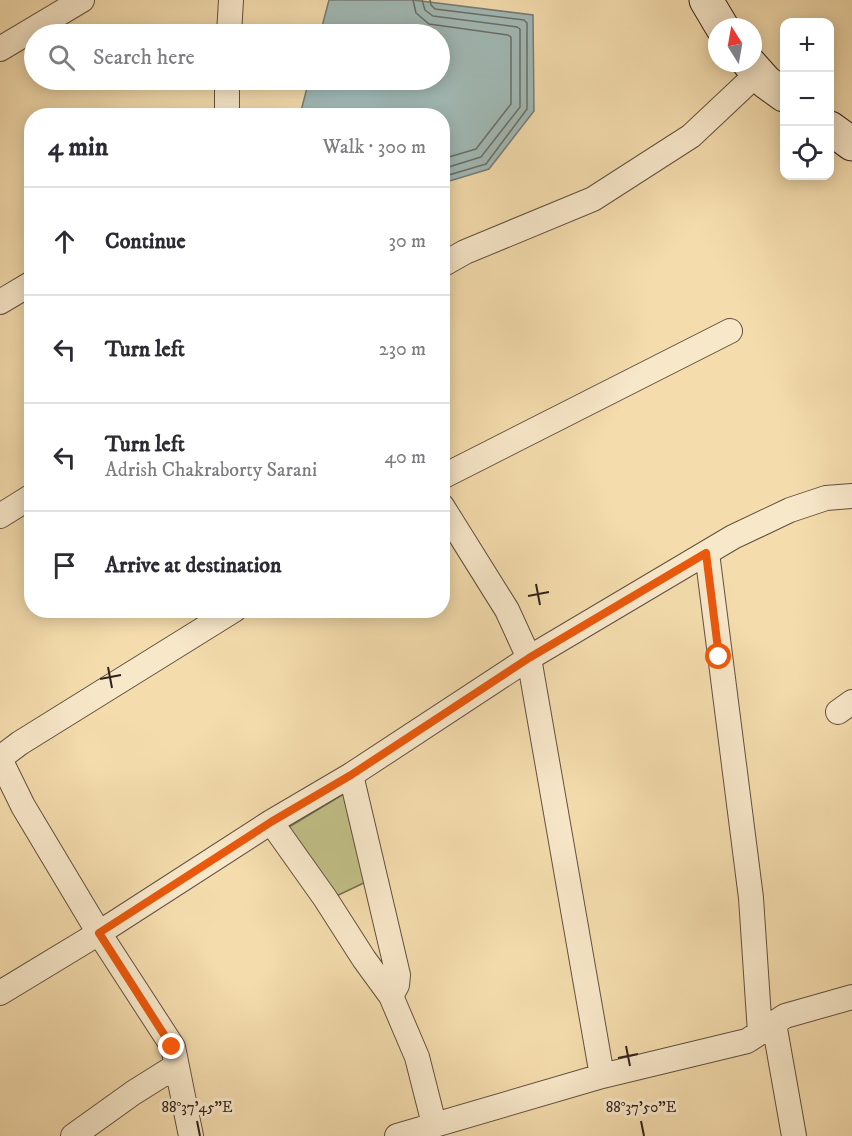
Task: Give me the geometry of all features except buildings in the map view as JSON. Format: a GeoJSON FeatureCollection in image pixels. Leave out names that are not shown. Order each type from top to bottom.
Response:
{"type":"FeatureCollection","features":[{"type":"Feature","properties":{"kind":"main road"},"geometry":{"type":"LineString","coordinates":[[706,0],[717,18]]}},
{"type":"Feature","properties":{"kind":"main road"},"geometry":{"type":"LineString","coordinates":[[757,72],[765,82],[780,92]]}},
{"type":"Feature","properties":{"kind":"main road"},"geometry":{"type":"LineString","coordinates":[[834,131],[852,144]]}},
{"type":"Feature","properties":{"kind":"street"},"geometry":{"type":"LineString","coordinates":[[42,24],[82,0]]}},
{"type":"Feature","properties":{"kind":"street"},"geometry":{"type":"LineString","coordinates":[[230,24],[231,0]]}},
{"type":"Feature","properties":{"kind":"street"},"geometry":{"type":"LineString","coordinates":[[0,49],[24,35]]}},
{"type":"Feature","properties":{"kind":"street"},"geometry":{"type":"LineString","coordinates":[[450,260],[465,252],[593,199],[690,136],[750,72]]}},
{"type":"Feature","properties":{"kind":"street"},"geometry":{"type":"LineString","coordinates":[[226,108],[227,90]]}},
{"type":"Feature","properties":{"kind":"street"},"geometry":{"type":"LineString","coordinates":[[0,302],[24,288]]}},
{"type":"Feature","properties":{"kind":"street"},"geometry":{"type":"LineString","coordinates":[[450,473],[730,331]]}},
{"type":"Feature","properties":{"kind":"street"},"geometry":{"type":"LineString","coordinates":[[0,993],[99,933],[271,822],[351,775],[529,658],[733,537],[790,510],[826,498],[852,496]]}},
{"type":"Feature","properties":{"kind":"street"},"geometry":{"type":"LineString","coordinates":[[0,516],[24,501]]}},
{"type":"Feature","properties":{"kind":"street"},"geometry":{"type":"LineString","coordinates":[[450,519],[507,610],[529,658],[602,1076]]}},
{"type":"Feature","properties":{"kind":"street"},"geometry":{"type":"LineString","coordinates":[[706,553],[767,1028],[794,1136]]}},
{"type":"Feature","properties":{"kind":"street"},"geometry":{"type":"LineString","coordinates":[[191,1136],[172,1047],[99,933],[23,806],[0,759],[20,743],[221,618]]}},
{"type":"Feature","properties":{"kind":"street"},"geometry":{"type":"LineString","coordinates":[[351,775],[398,975],[392,996]]}},
{"type":"Feature","properties":{"kind":"street"},"geometry":{"type":"LineString","coordinates":[[271,822],[325,898],[364,959],[392,996],[417,1057],[434,1124]]}},
{"type":"Feature","properties":{"kind":"street"},"geometry":{"type":"LineString","coordinates":[[397,1136],[602,1076],[747,1041],[785,1016],[852,997]]}},
{"type":"Feature","properties":{"kind":"street"},"geometry":{"type":"LineString","coordinates":[[73,1136],[176,1066]]}},
{"type":"Feature","properties":{"kind":"shaded area"},"geometry":{"type":"Polygon","coordinates":[[[352,789],[370,880],[328,900],[284,830],[352,789]]]}},
{"type":"Feature","properties":{"kind":"water"},"geometry":{"type":"Polygon","coordinates":[[[329,0],[413,0],[533,15],[534,111],[489,169],[450,181],[450,108],[302,108],[306,90],[450,90],[450,24],[323,24],[329,0]]]}},
{"type":"Feature","properties":{"kind":"route"},"geometry":{"type":"LineString","coordinates":[[172,1047],[99,933],[271,822],[351,775],[529,658],[706,553],[719,657]]}}]}
